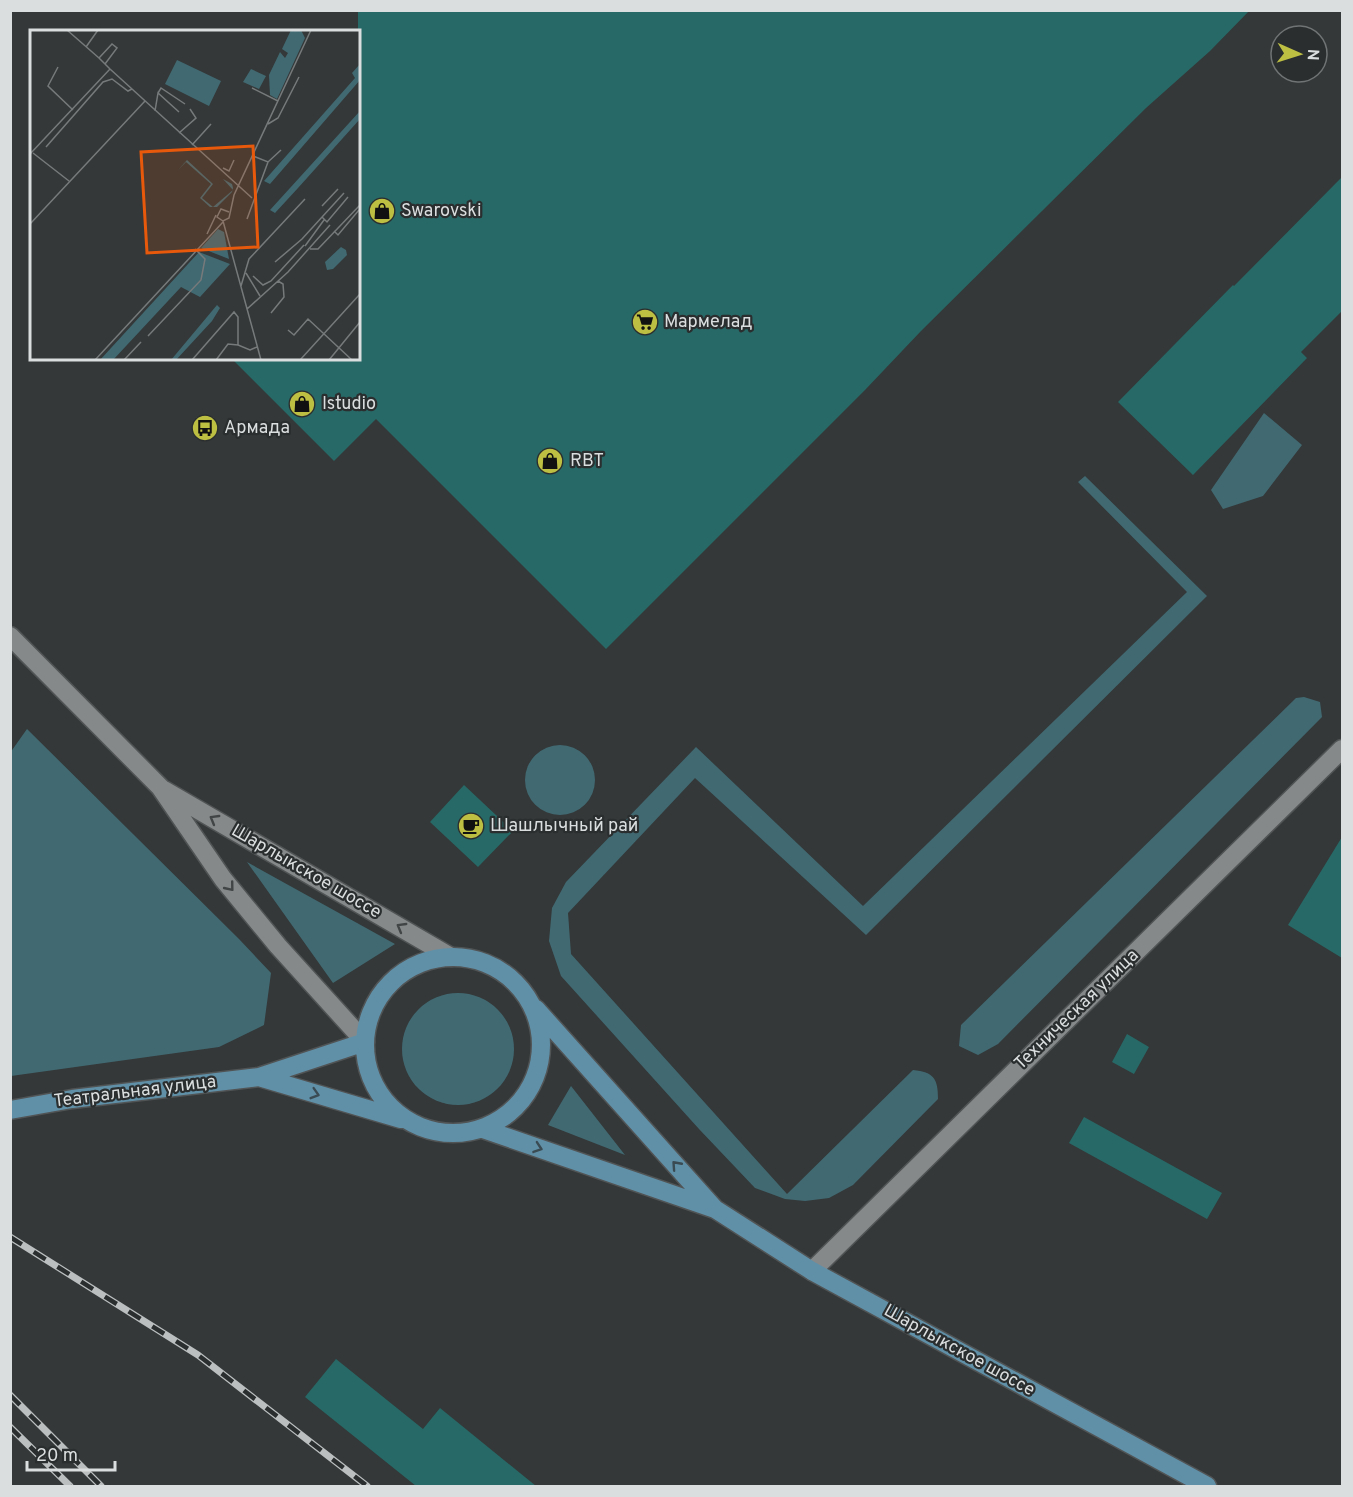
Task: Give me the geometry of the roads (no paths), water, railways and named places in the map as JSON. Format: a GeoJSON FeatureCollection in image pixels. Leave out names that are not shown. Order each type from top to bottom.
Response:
{"type":"FeatureCollection","features":[{"type":"Feature","properties":{"kind":"main road"},"geometry":{"type":"LineString","coordinates":[[452,957],[470,958],[487,963],[514,981],[533,1006],[541,1038],[538,1071],[523,1100],[498,1122],[483,1129],[464,1133],[444,1133],[425,1129],[407,1121],[389,1106],[375,1087],[367,1065],[365,1042],[368,1020],[377,999],[391,982],[409,969],[429,960],[452,957]]}},
{"type":"Feature","properties":{"kind":"main road","name":"Шарлыкское шоссе"},"geometry":{"type":"LineString","coordinates":[[533,1006],[715,1209]]}},
{"type":"Feature","properties":{"kind":"main road","name":"Театральная улица"},"geometry":{"type":"LineString","coordinates":[[10,1110],[72,1099],[259,1077],[365,1042]]}},
{"type":"Feature","properties":{"kind":"main road","name":"Театральная улица"},"geometry":{"type":"LineString","coordinates":[[259,1077],[407,1121]]}},
{"type":"Feature","properties":{"kind":"main road","name":"Шарлыкское шоссе"},"geometry":{"type":"LineString","coordinates":[[483,1129],[715,1209],[812,1271],[1207,1486]]}},
{"type":"Feature","properties":{"kind":"street","name":"Шарлыкское шоссе"},"geometry":{"type":"LineString","coordinates":[[10,636],[160,787],[223,879],[278,946],[365,1042]]}},
{"type":"Feature","properties":{"kind":"street","name":"Техническая улица"},"geometry":{"type":"LineString","coordinates":[[812,1271],[1342,749]]}},
{"type":"Feature","properties":{"kind":"street","name":"Шарлыкское шоссе"},"geometry":{"type":"LineString","coordinates":[[160,787],[452,957]]}},
{"type":"Feature","properties":{"kind":"railway"},"geometry":{"type":"LineString","coordinates":[[10,1237],[198,1355],[367,1486]]}},
{"type":"Feature","properties":{"kind":"railway"},"geometry":{"type":"LineString","coordinates":[[10,1395],[101,1486]]}},
{"type":"Feature","properties":{"kind":"railway"},"geometry":{"type":"LineString","coordinates":[[10,1427],[70,1486]]}},
{"type":"Feature","properties":{"kind":"place","name":"Swarovski"},"geometry":{"type":"Point","coordinates":[382,211]}},
{"type":"Feature","properties":{"kind":"place","name":"Мармелад"},"geometry":{"type":"Point","coordinates":[645,322]}},
{"type":"Feature","properties":{"kind":"place","name":"Istudio"},"geometry":{"type":"Point","coordinates":[302,404]}},
{"type":"Feature","properties":{"kind":"place","name":"Армада"},"geometry":{"type":"Point","coordinates":[205,428]}},
{"type":"Feature","properties":{"kind":"place","name":"RBT"},"geometry":{"type":"Point","coordinates":[550,461]}},
{"type":"Feature","properties":{"kind":"place","name":"Шашлычный рай"},"geometry":{"type":"Point","coordinates":[471,826]}}]}
